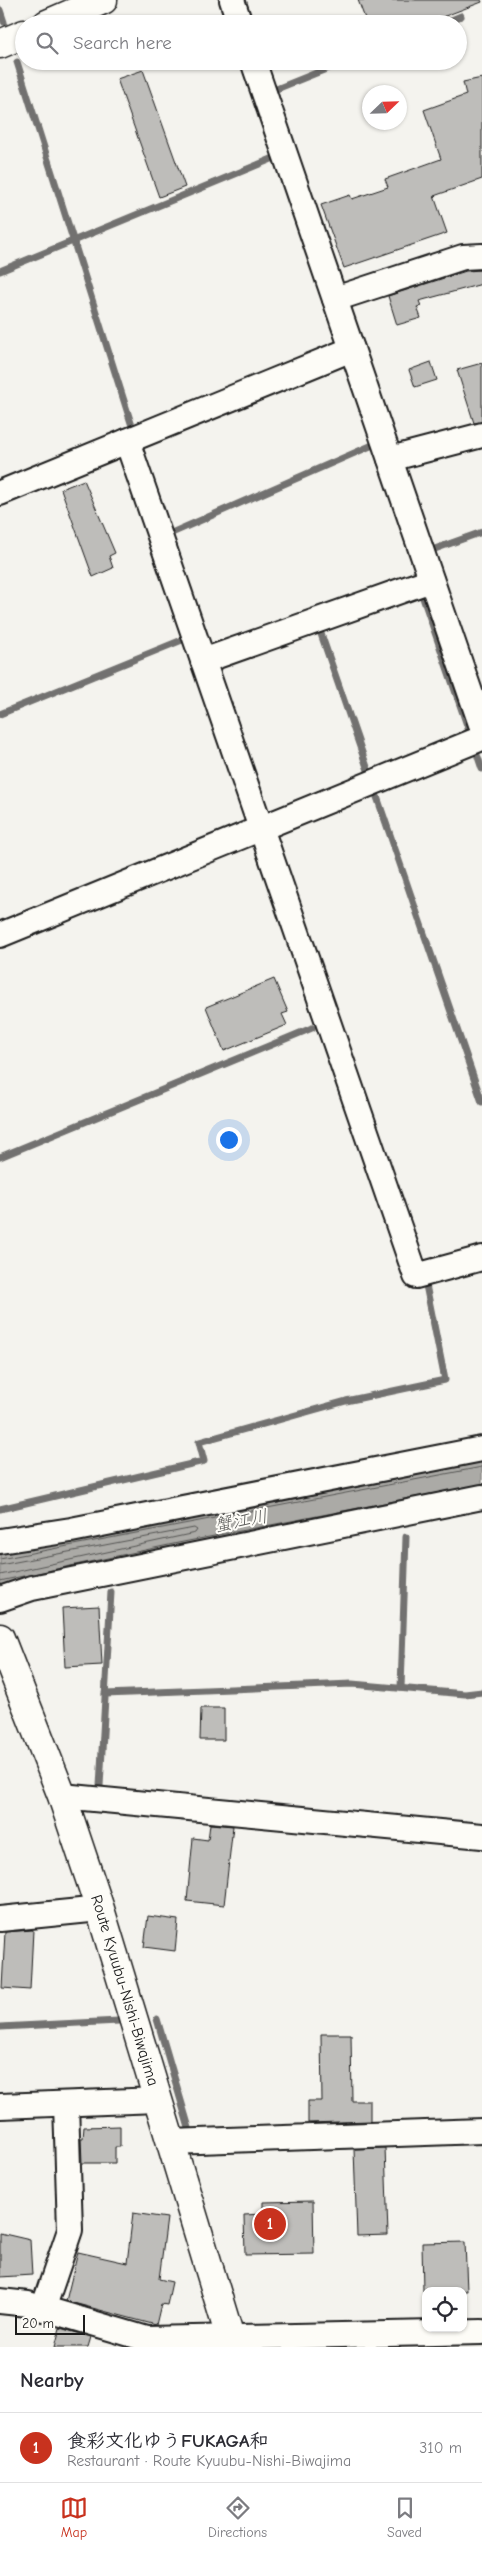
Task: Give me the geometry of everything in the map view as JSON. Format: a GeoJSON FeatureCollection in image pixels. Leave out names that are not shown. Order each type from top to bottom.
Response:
{"type":"FeatureCollection","features":[{"type":"Feature","properties":{"kind":"main road"},"geometry":{"type":"LineString","coordinates":[[68,15],[103,0]]}},
{"type":"Feature","properties":{"kind":"main road"},"geometry":{"type":"LineString","coordinates":[[0,44],[15,38]]}},
{"type":"Feature","properties":{"kind":"main road","name":"Route Kyuubu-Nishi-Biwajima"},"geometry":{"type":"LineString","coordinates":[[0,1638],[62,1796],[100,1909],[232,2342]]}},
{"type":"Feature","properties":{"kind":"street"},"geometry":{"type":"LineString","coordinates":[[232,0],[237,15]]}},
{"type":"Feature","properties":{"kind":"street"},"geometry":{"type":"LineString","coordinates":[[256,70],[431,580],[473,670],[482,727]]}},
{"type":"Feature","properties":{"kind":"street"},"geometry":{"type":"LineString","coordinates":[[335,300],[463,257],[482,256]]}},
{"type":"Feature","properties":{"kind":"street"},"geometry":{"type":"LineString","coordinates":[[0,493],[352,349]]}},
{"type":"Feature","properties":{"kind":"street"},"geometry":{"type":"LineString","coordinates":[[390,459],[482,435]]}},
{"type":"Feature","properties":{"kind":"street"},"geometry":{"type":"LineString","coordinates":[[127,441],[416,1276],[482,1258]]}},
{"type":"Feature","properties":{"kind":"street"},"geometry":{"type":"LineString","coordinates":[[203,661],[431,580]]}},
{"type":"Feature","properties":{"kind":"street"},"geometry":{"type":"LineString","coordinates":[[0,935],[482,738]]}},
{"type":"Feature","properties":{"kind":"street"},"geometry":{"type":"LineString","coordinates":[[0,1541],[71,1530],[482,1450]]}},
{"type":"Feature","properties":{"kind":"street"},"geometry":{"type":"LineString","coordinates":[[0,1598],[32,1588],[482,1497]]}},
{"type":"Feature","properties":{"kind":"street"},"geometry":{"type":"LineString","coordinates":[[62,1796],[482,1836]]}},
{"type":"Feature","properties":{"kind":"street"},"geometry":{"type":"LineString","coordinates":[[0,1919],[100,1909]]}},
{"type":"Feature","properties":{"kind":"street"},"geometry":{"type":"LineString","coordinates":[[0,2106],[158,2100]]}},
{"type":"Feature","properties":{"kind":"street"},"geometry":{"type":"LineString","coordinates":[[43,2309],[70,2230],[66,2104]]}},
{"type":"Feature","properties":{"kind":"street"},"geometry":{"type":"LineString","coordinates":[[171,2142],[482,2131]]}},
{"type":"Feature","properties":{"kind":"street"},"geometry":{"type":"LineString","coordinates":[[0,2301],[43,2309],[147,2339],[232,2342],[482,2332]]}},
{"type":"Feature","properties":{"kind":"water","name":"蟹江川"},"geometry":{"type":"Polygon","coordinates":[[[482,1462],[482,1488],[179,1548],[0,1586],[0,1554],[482,1462]]]}},
{"type":"Feature","properties":{"kind":"building"},"geometry":{"type":"Polygon","coordinates":[[[358,0],[481,0],[482,2],[448,15],[364,15],[358,0]]]}},
{"type":"Feature","properties":{"kind":"building"},"geometry":{"type":"Polygon","coordinates":[[[143,70],[185,187],[159,197],[117,79],[143,70]]]}},
{"type":"Feature","properties":{"kind":"building"},"geometry":{"type":"Polygon","coordinates":[[[482,78],[482,179],[434,196],[447,233],[344,268],[321,205],[350,195],[352,199],[388,187],[385,179],[441,159],[424,110],[466,95],[463,82],[482,78]]]}},
{"type":"Feature","properties":{"kind":"building"},"geometry":{"type":"Polygon","coordinates":[[[482,270],[482,284],[419,301],[421,306],[417,307],[421,318],[397,325],[388,296],[466,271],[482,270]]]}},
{"type":"Feature","properties":{"kind":"building"},"geometry":{"type":"Polygon","coordinates":[[[431,362],[437,380],[415,387],[409,370],[431,362]]]}},
{"type":"Feature","properties":{"kind":"building"},"geometry":{"type":"Polygon","coordinates":[[[482,363],[482,422],[474,423],[457,370],[482,363]]]}},
{"type":"Feature","properties":{"kind":"building"},"geometry":{"type":"Polygon","coordinates":[[[84,480],[115,553],[109,556],[113,568],[93,577],[61,489],[84,480]]]}},
{"type":"Feature","properties":{"kind":"building"},"geometry":{"type":"Polygon","coordinates":[[[274,979],[288,1012],[282,1014],[287,1025],[224,1051],[206,1007],[274,979]]]}},
{"type":"Feature","properties":{"kind":"building"},"geometry":{"type":"Polygon","coordinates":[[[99,1606],[102,1665],[65,1667],[62,1608],[99,1606]]]}},
{"type":"Feature","properties":{"kind":"building"},"geometry":{"type":"Polygon","coordinates":[[[201,1708],[224,1708],[224,1740],[200,1740],[201,1708]]]}},
{"type":"Feature","properties":{"kind":"building"},"geometry":{"type":"Polygon","coordinates":[[[210,1824],[233,1826],[224,1905],[187,1901],[193,1838],[208,1840],[210,1824]]]}},
{"type":"Feature","properties":{"kind":"building"},"geometry":{"type":"Polygon","coordinates":[[[148,1916],[178,1920],[175,1951],[144,1947],[148,1916]]]}},
{"type":"Feature","properties":{"kind":"building"},"geometry":{"type":"Polygon","coordinates":[[[33,1930],[30,1990],[2,1988],[5,1932],[33,1930]]]}},
{"type":"Feature","properties":{"kind":"building"},"geometry":{"type":"Polygon","coordinates":[[[321,2034],[351,2034],[352,2101],[370,2101],[370,2121],[308,2123],[308,2101],[322,2101],[321,2034]]]}},
{"type":"Feature","properties":{"kind":"building"},"geometry":{"type":"Polygon","coordinates":[[[120,2126],[120,2147],[115,2147],[115,2163],[82,2163],[81,2138],[83,2138],[84,2127],[120,2126]]]}},
{"type":"Feature","properties":{"kind":"building"},"geometry":{"type":"Polygon","coordinates":[[[385,2148],[388,2235],[357,2236],[354,2149],[385,2148]]]}},
{"type":"Feature","properties":{"kind":"building"},"geometry":{"type":"Polygon","coordinates":[[[313,2201],[314,2254],[245,2255],[244,2215],[263,2214],[263,2202],[313,2201]]]}},
{"type":"Feature","properties":{"kind":"building"},"geometry":{"type":"Polygon","coordinates":[[[133,2213],[167,2218],[159,2279],[172,2282],[167,2305],[161,2304],[156,2325],[66,2301],[78,2252],[127,2263],[133,2213]]]}},
{"type":"Feature","properties":{"kind":"building"},"geometry":{"type":"Polygon","coordinates":[[[0,2233],[30,2240],[32,2275],[0,2277],[0,2233]]]}},
{"type":"Feature","properties":{"kind":"building"},"geometry":{"type":"Polygon","coordinates":[[[465,2242],[467,2287],[423,2287],[422,2243],[465,2242]]]}},
{"type":"Feature","properties":{"kind":"building"},"geometry":{"type":"Polygon","coordinates":[[[60,2328],[91,2337],[88,2347],[55,2347],[60,2328]]]}},
{"type":"Feature","properties":{"kind":"waterway"},"geometry":{"type":"LineString","coordinates":[[0,10],[4,22]]}},
{"type":"Feature","properties":{"kind":"waterway"},"geometry":{"type":"LineString","coordinates":[[20,70],[131,423]]}},
{"type":"Feature","properties":{"kind":"waterway"},"geometry":{"type":"LineString","coordinates":[[276,96],[274,90],[324,70]]}},
{"type":"Feature","properties":{"kind":"waterway"},"geometry":{"type":"LineString","coordinates":[[0,271],[274,158]]}},
{"type":"Feature","properties":{"kind":"waterway"},"geometry":{"type":"LineString","coordinates":[[167,535],[375,444]]}},
{"type":"Feature","properties":{"kind":"waterway"},"geometry":{"type":"LineString","coordinates":[[432,550],[482,532]]}},
{"type":"Feature","properties":{"kind":"waterway"},"geometry":{"type":"LineString","coordinates":[[418,593],[421,592],[468,728]]}},
{"type":"Feature","properties":{"kind":"waterway"},"geometry":{"type":"LineString","coordinates":[[319,628],[368,770]]}},
{"type":"Feature","properties":{"kind":"waterway"},"geometry":{"type":"LineString","coordinates":[[0,714],[182,640]]}},
{"type":"Feature","properties":{"kind":"waterway"},"geometry":{"type":"LineString","coordinates":[[478,757],[482,769]]}},
{"type":"Feature","properties":{"kind":"waterway"},"geometry":{"type":"LineString","coordinates":[[376,794],[482,1102]]}},
{"type":"Feature","properties":{"kind":"waterway"},"geometry":{"type":"LineString","coordinates":[[0,1157],[312,1028]]}},
{"type":"Feature","properties":{"kind":"waterway"},"geometry":{"type":"LineString","coordinates":[[0,1509],[204,1461],[199,1442],[346,1401],[445,1380],[426,1285]]}},
{"type":"Feature","properties":{"kind":"waterway"},"geometry":{"type":"LineString","coordinates":[[401,1688],[406,1537]]}},
{"type":"Feature","properties":{"kind":"waterway"},"geometry":{"type":"LineString","coordinates":[[100,1786],[111,1592]]}},
{"type":"Feature","properties":{"kind":"waterway"},"geometry":{"type":"LineString","coordinates":[[105,1694],[352,1684],[465,1694],[482,1692]]}},
{"type":"Feature","properties":{"kind":"waterway"},"geometry":{"type":"LineString","coordinates":[[157,2019],[189,2128]]}},
{"type":"Feature","properties":{"kind":"waterway"},"geometry":{"type":"LineString","coordinates":[[0,2027],[119,2021]]}},
{"type":"Feature","properties":{"kind":"place","name":"食彩文化ゆうFUKAGA和"},"geometry":{"type":"Point","coordinates":[270,2224]}}]}
